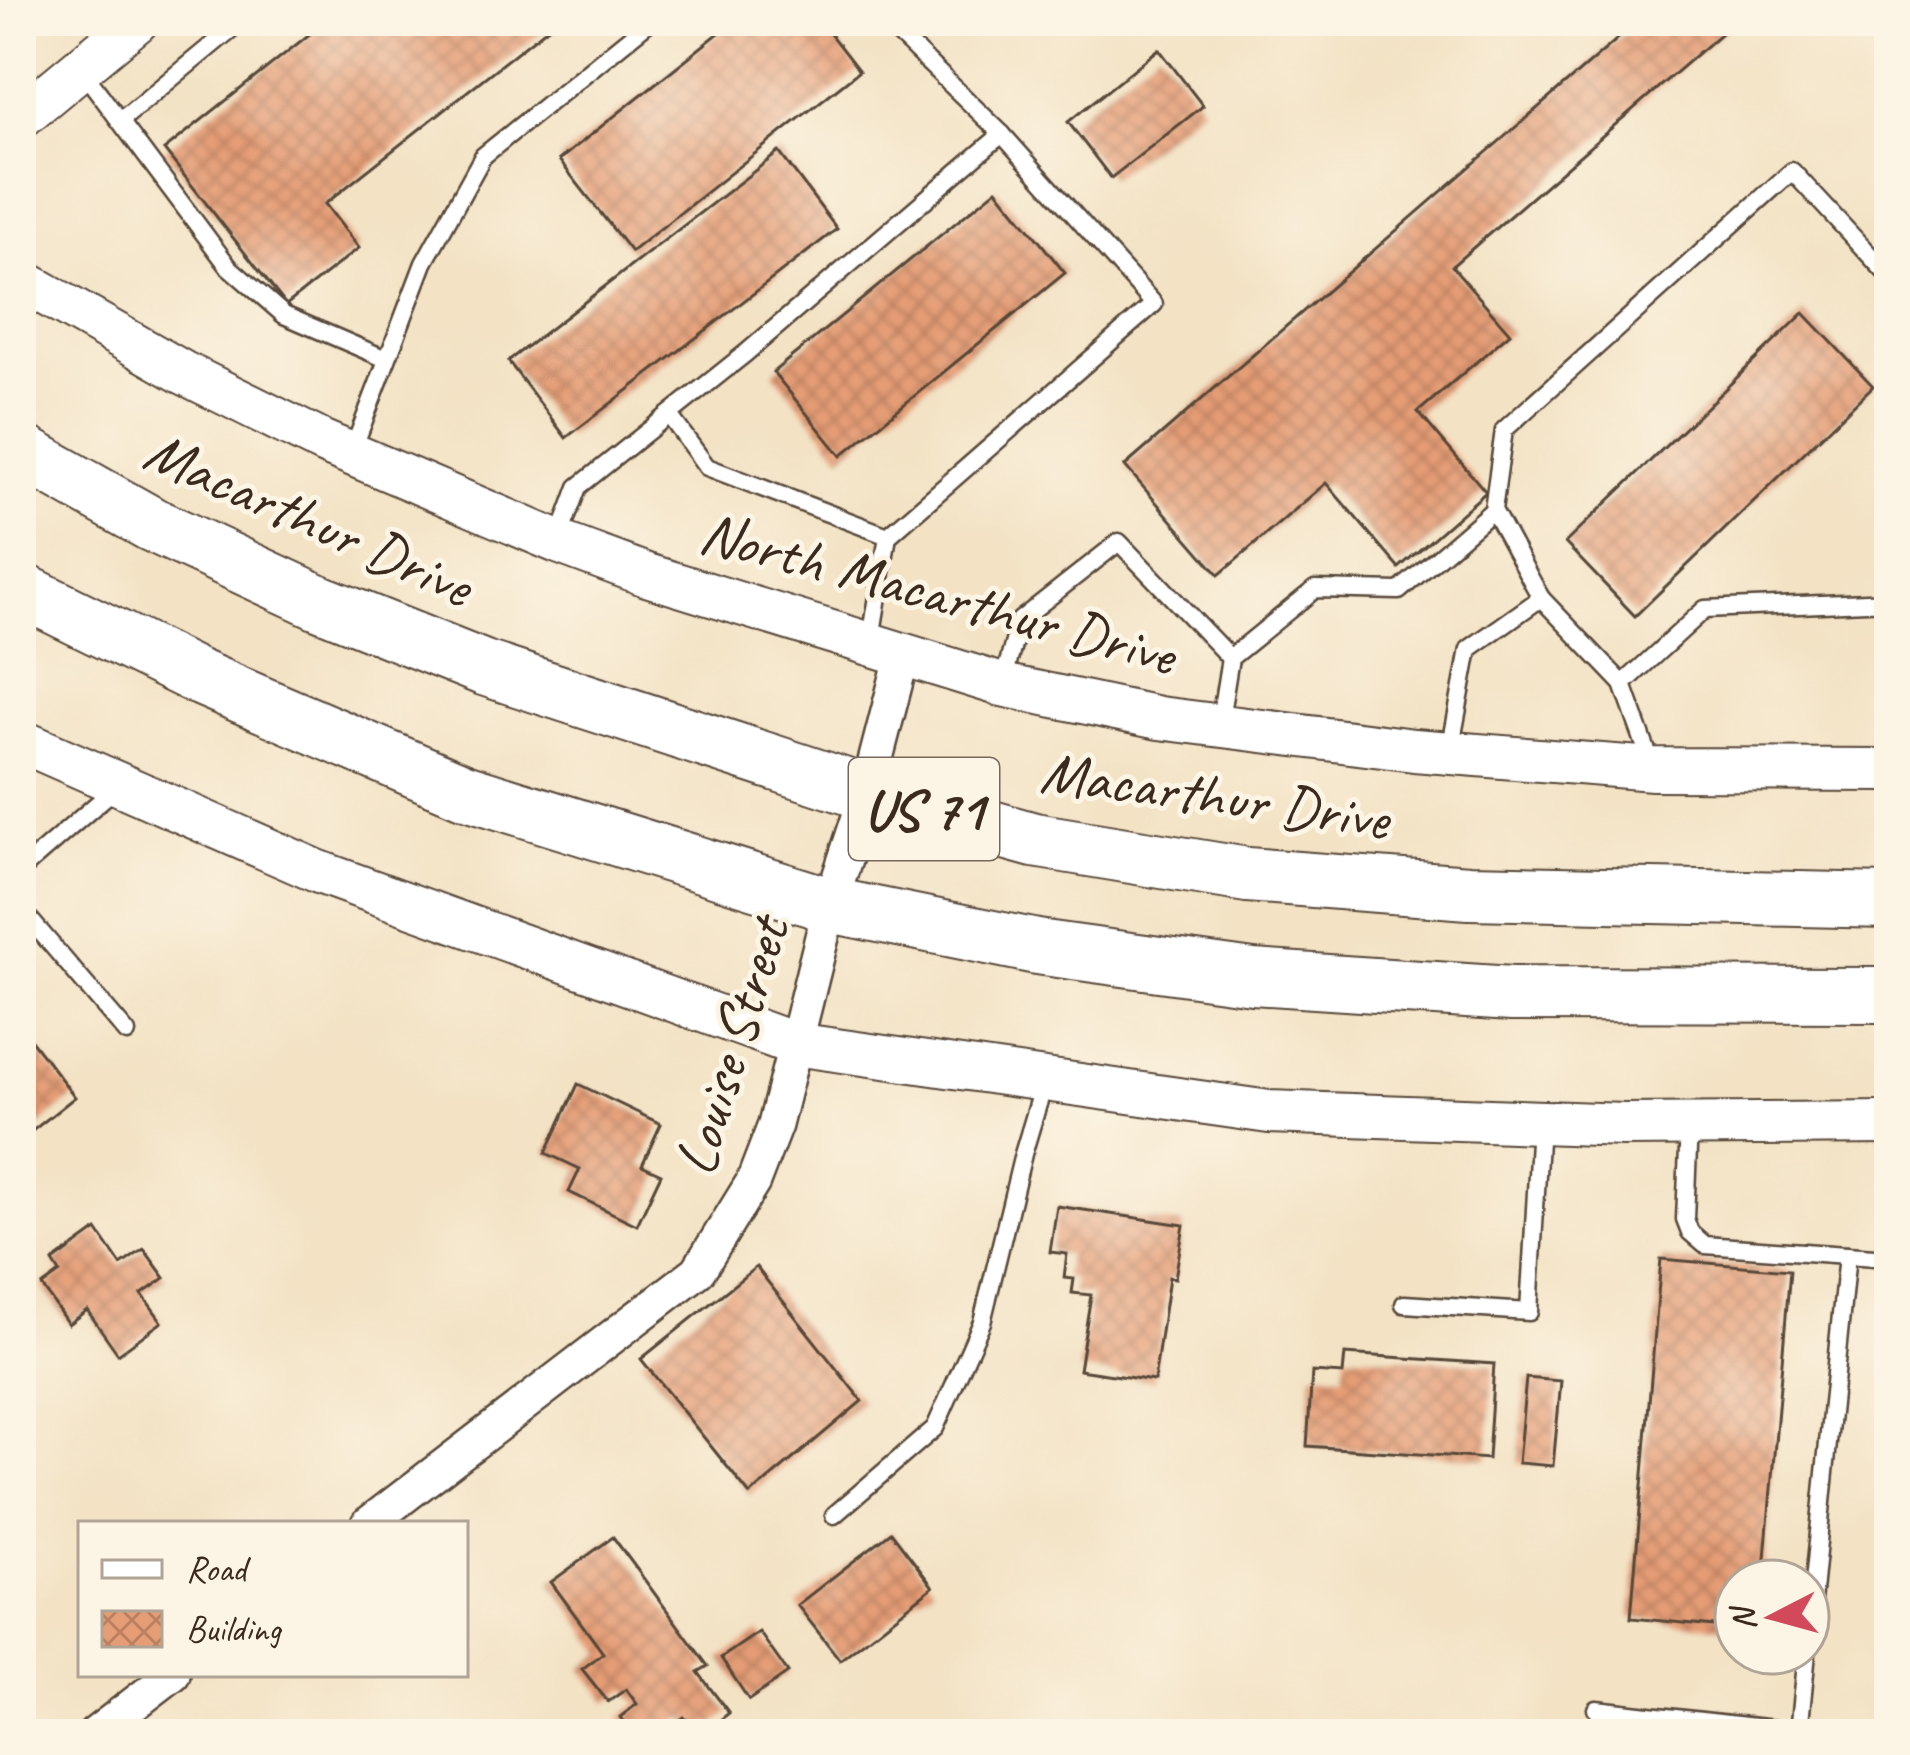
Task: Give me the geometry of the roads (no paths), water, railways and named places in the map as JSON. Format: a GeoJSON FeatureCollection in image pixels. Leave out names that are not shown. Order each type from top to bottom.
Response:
{"type":"FeatureCollection","features":[{"type":"Feature","properties":{"kind":"highway","name":"Macarthur Drive"},"geometry":{"type":"LineString","coordinates":[[21,452],[151,524],[319,602],[484,668],[867,793],[1034,840],[1247,875],[1469,892],[1889,901]]}},
{"type":"Feature","properties":{"kind":"highway","name":"US 71"},"geometry":{"type":"LineString","coordinates":[[21,590],[196,676],[464,791],[830,905],[1037,947],[1253,977],[1512,994],[1889,995]]}},
{"type":"Feature","properties":{"kind":"street"},"geometry":{"type":"LineString","coordinates":[[21,117],[137,21]]}},
{"type":"Feature","properties":{"kind":"street","name":"North Macarthur Drive"},"geometry":{"type":"LineString","coordinates":[[21,280],[182,372],[352,453],[558,542],[646,575],[1002,685],[1159,718],[1449,753],[1653,769],[1889,770]]}},
{"type":"Feature","properties":{"kind":"street","name":"Louise Street"},"geometry":{"type":"LineString","coordinates":[[372,1521],[698,1270],[753,1182],[775,1125],[830,905],[867,793],[886,650]]}},
{"type":"Feature","properties":{"kind":"street"},"geometry":{"type":"LineString","coordinates":[[21,741],[319,872],[794,1044],[1269,1112],[1540,1122],[1889,1123]]}},
{"type":"Feature","properties":{"kind":"street"},"geometry":{"type":"LineString","coordinates":[[95,1734],[169,1677]]}},
{"type":"Feature","properties":{"kind":"lane"},"geometry":{"type":"LineString","coordinates":[[119,121],[241,21]]}},
{"type":"Feature","properties":{"kind":"lane"},"geometry":{"type":"LineString","coordinates":[[352,453],[424,263],[483,156],[650,21]]}},
{"type":"Feature","properties":{"kind":"lane"},"geometry":{"type":"LineString","coordinates":[[885,21],[1001,134],[1154,304],[888,536],[886,650]]}},
{"type":"Feature","properties":{"kind":"lane"},"geometry":{"type":"LineString","coordinates":[[80,69],[230,267],[284,314],[386,359]]}},
{"type":"Feature","properties":{"kind":"lane"},"geometry":{"type":"LineString","coordinates":[[558,542],[578,488],[746,353],[1001,134]]}},
{"type":"Feature","properties":{"kind":"lane"},"geometry":{"type":"LineString","coordinates":[[1653,769],[1623,684],[1541,598],[1493,510],[1504,430],[1792,171],[1889,276]]}},
{"type":"Feature","properties":{"kind":"lane"},"geometry":{"type":"LineString","coordinates":[[669,415],[707,467],[888,536]]}},
{"type":"Feature","properties":{"kind":"lane"},"geometry":{"type":"LineString","coordinates":[[1219,727],[1230,658],[1315,590],[1399,591],[1493,510]]}},
{"type":"Feature","properties":{"kind":"lane"},"geometry":{"type":"LineString","coordinates":[[1002,685],[1020,620],[1118,542],[1230,658]]}},
{"type":"Feature","properties":{"kind":"lane"},"geometry":{"type":"LineString","coordinates":[[1449,753],[1469,649],[1541,598]]}},
{"type":"Feature","properties":{"kind":"lane"},"geometry":{"type":"LineString","coordinates":[[1623,684],[1705,609],[1889,601]]}},
{"type":"Feature","properties":{"kind":"lane"},"geometry":{"type":"LineString","coordinates":[[21,870],[120,784]]}},
{"type":"Feature","properties":{"kind":"lane"},"geometry":{"type":"LineString","coordinates":[[21,909],[127,1033]]}},
{"type":"Feature","properties":{"kind":"lane"},"geometry":{"type":"LineString","coordinates":[[834,1515],[935,1429],[982,1322],[1046,1080]]}},
{"type":"Feature","properties":{"kind":"lane"},"geometry":{"type":"LineString","coordinates":[[1403,1304],[1529,1312],[1540,1122]]}},
{"type":"Feature","properties":{"kind":"lane"},"geometry":{"type":"LineString","coordinates":[[1689,1124],[1685,1219],[1690,1232],[1706,1245],[1889,1258]]}},
{"type":"Feature","properties":{"kind":"lane"},"geometry":{"type":"LineString","coordinates":[[1816,1557],[1846,1255]]}},
{"type":"Feature","properties":{"kind":"lane"},"geometry":{"type":"LineString","coordinates":[[1596,1709],[1808,1733],[1807,1677]]}}]}
